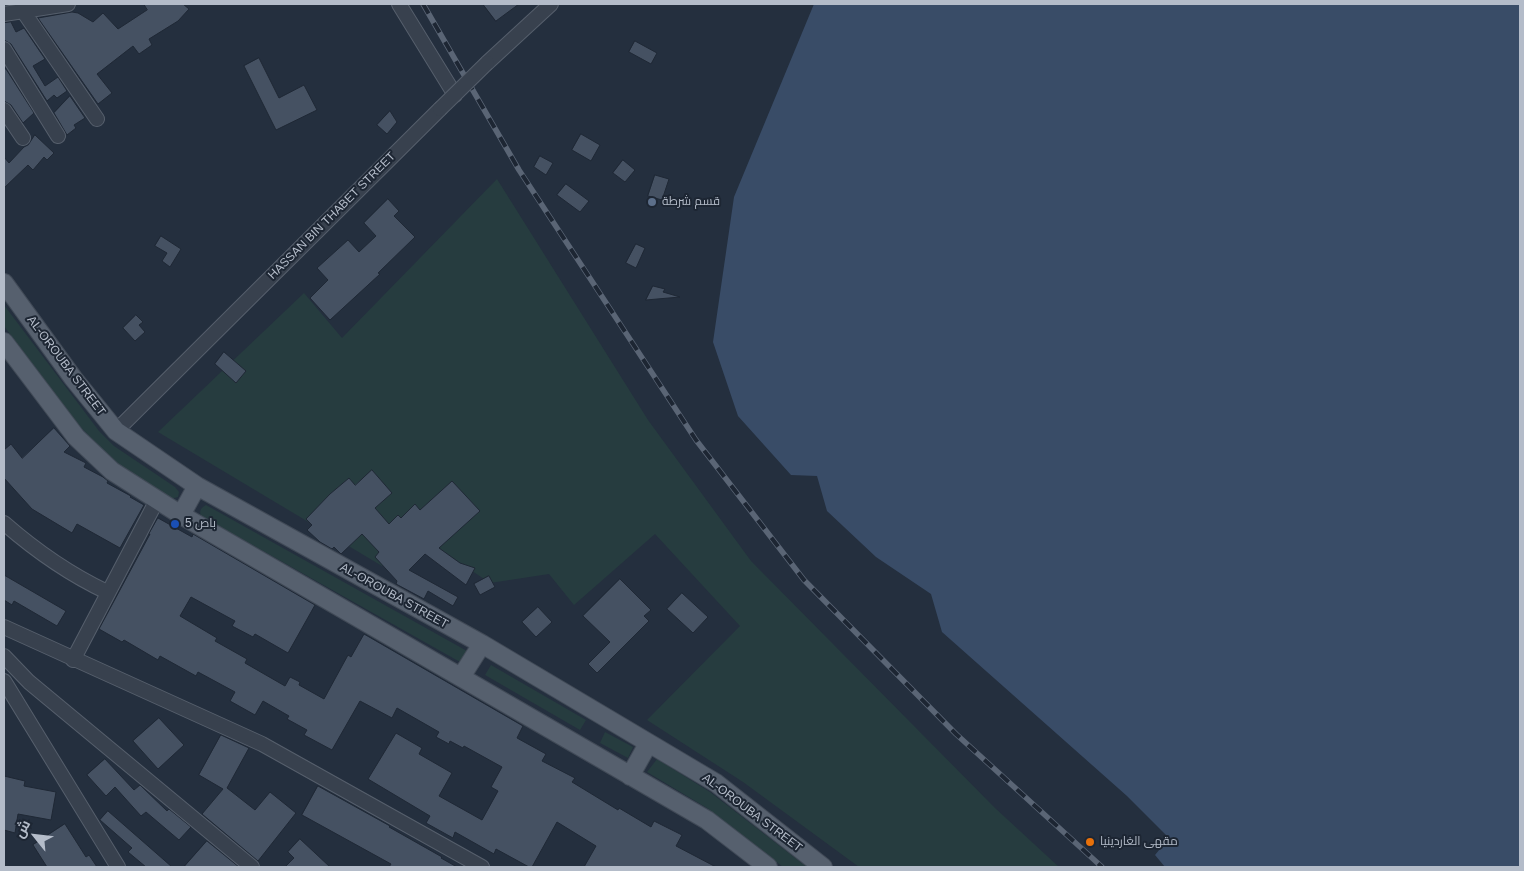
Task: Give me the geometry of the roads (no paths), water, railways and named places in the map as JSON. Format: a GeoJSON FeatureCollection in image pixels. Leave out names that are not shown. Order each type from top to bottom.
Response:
{"type":"FeatureCollection","features":[{"type":"Feature","properties":{"kind":"main road","name":"AL-OROUBA STREET"},"geometry":{"type":"LineString","coordinates":[[4,283],[73,378],[116,431],[197,486],[482,644],[716,783],[823,867]]}},
{"type":"Feature","properties":{"kind":"main road"},"geometry":{"type":"LineString","coordinates":[[4,342],[76,438],[112,471],[181,515],[707,820],[768,867]]}},
{"type":"Feature","properties":{"kind":"main road"},"geometry":{"type":"LineString","coordinates":[[181,515],[197,486]]}},
{"type":"Feature","properties":{"kind":"main road"},"geometry":{"type":"LineString","coordinates":[[460,677],[482,644]]}},
{"type":"Feature","properties":{"kind":"main road"},"geometry":{"type":"LineString","coordinates":[[630,776],[648,744]]}},
{"type":"Feature","properties":{"kind":"street"},"geometry":{"type":"LineString","coordinates":[[4,14],[68,4]]}},
{"type":"Feature","properties":{"kind":"street"},"geometry":{"type":"LineString","coordinates":[[399,4],[455,95]]}},
{"type":"Feature","properties":{"kind":"street","name":"HASSAN BIN THABET STREET"},"geometry":{"type":"LineString","coordinates":[[116,431],[440,109],[551,4]]}},
{"type":"Feature","properties":{"kind":"street"},"geometry":{"type":"LineString","coordinates":[[23,11],[97,119]]}},
{"type":"Feature","properties":{"kind":"street"},"geometry":{"type":"LineString","coordinates":[[4,49],[58,136]]}},
{"type":"Feature","properties":{"kind":"street"},"geometry":{"type":"LineString","coordinates":[[4,110],[23,138]]}},
{"type":"Feature","properties":{"kind":"street"},"geometry":{"type":"LineString","coordinates":[[73,660],[107,592],[157,500]]}},
{"type":"Feature","properties":{"kind":"street"},"geometry":{"type":"LineString","coordinates":[[4,523],[28,544],[63,569],[107,592]]}},
{"type":"Feature","properties":{"kind":"street"},"geometry":{"type":"LineString","coordinates":[[4,627],[73,660],[262,744],[482,867]]}},
{"type":"Feature","properties":{"kind":"street"},"geometry":{"type":"LineString","coordinates":[[4,656],[29,682],[252,867]]}},
{"type":"Feature","properties":{"kind":"street"},"geometry":{"type":"LineString","coordinates":[[4,681],[118,867]]}},
{"type":"Feature","properties":{"kind":"water"},"geometry":{"type":"Polygon","coordinates":[[[814,4],[1520,4],[1520,867],[1165,867],[1155,855],[1169,838],[1127,796],[942,632],[931,594],[876,557],[827,511],[817,476],[791,475],[738,416],[713,342],[734,197],[814,4]]]}},
{"type":"Feature","properties":{"kind":"railway"},"geometry":{"type":"LineString","coordinates":[[423,4],[519,170],[696,440],[804,580],[956,734],[1102,867]]}},
{"type":"Feature","properties":{"kind":"place","name":"قسم شرطة"},"geometry":{"type":"Point","coordinates":[652,202]}},
{"type":"Feature","properties":{"kind":"place","name":"باص 5"},"geometry":{"type":"Point","coordinates":[175,524]}},
{"type":"Feature","properties":{"kind":"place","name":"مقهى الغاردينيا"},"geometry":{"type":"Point","coordinates":[1090,842]}}]}
